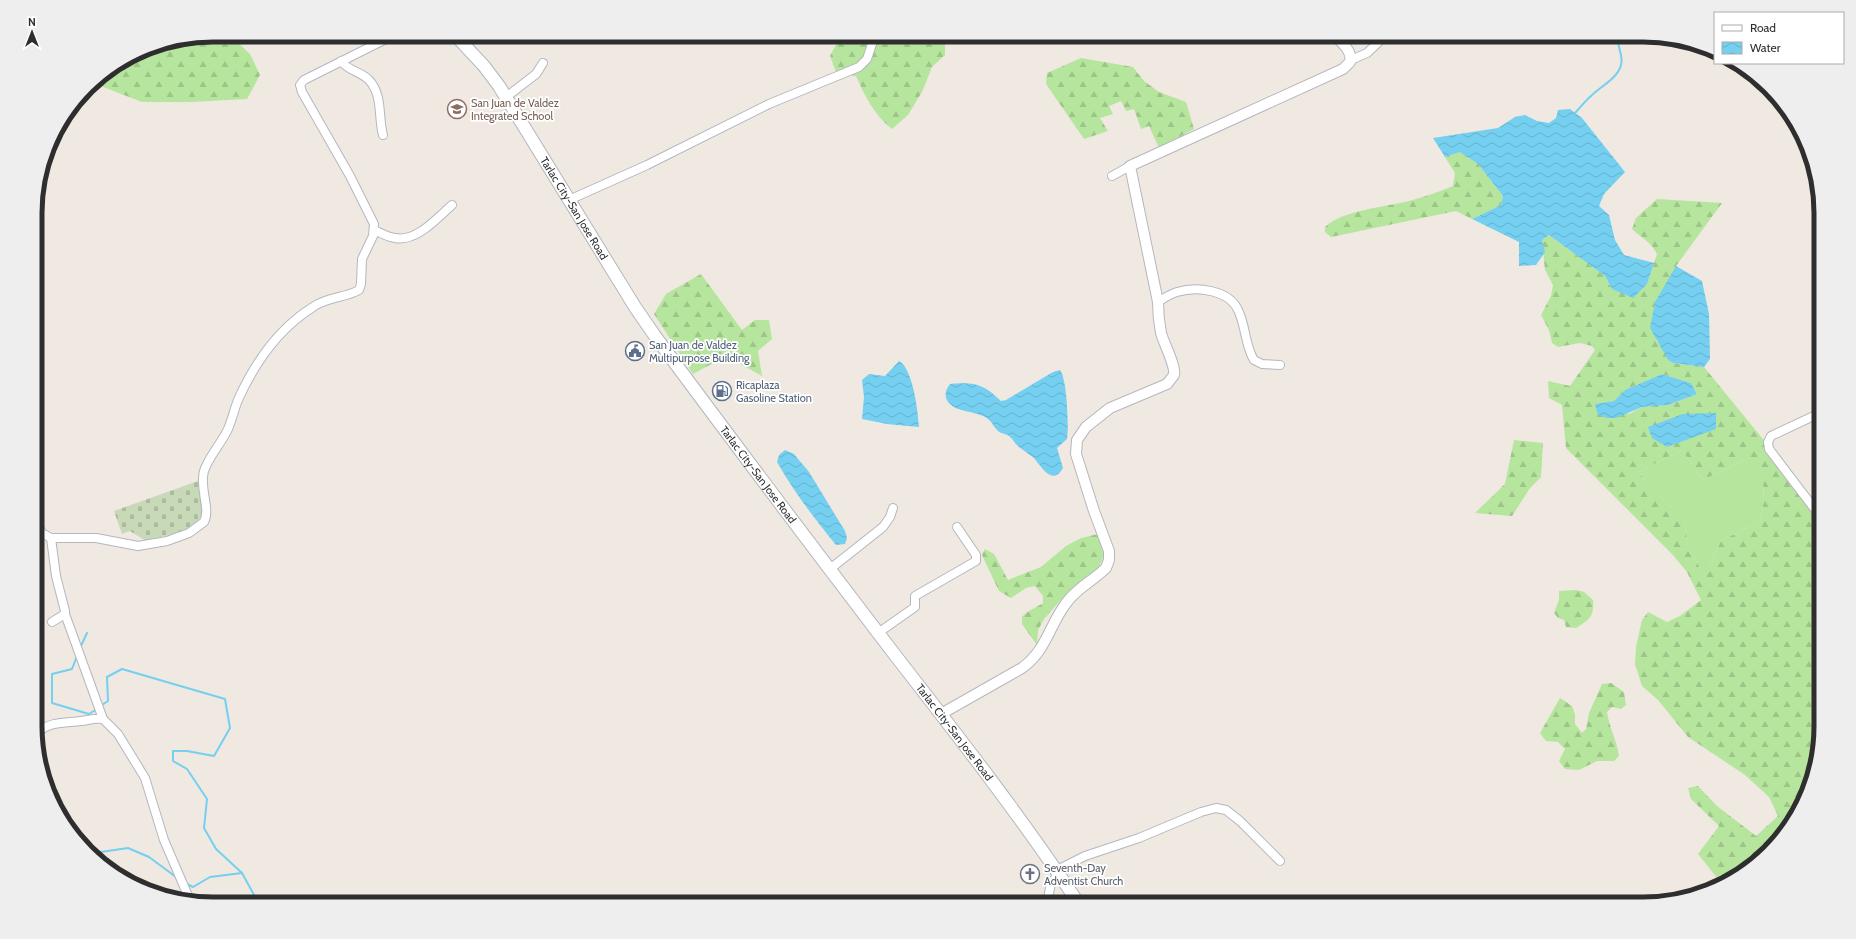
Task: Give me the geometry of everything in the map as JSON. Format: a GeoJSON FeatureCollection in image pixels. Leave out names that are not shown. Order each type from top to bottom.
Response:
{"type":"FeatureCollection","features":[{"type":"Feature","properties":{"kind":"main road","name":"Tarlac City-San Jose Road"},"geometry":{"type":"LineString","coordinates":[[462,42],[484,66],[506,97],[655,336],[940,714],[1058,872],[1074,897]]}},
{"type":"Feature","properties":{"kind":"street"},"geometry":{"type":"LineString","coordinates":[[42,533],[51,538],[96,538],[131,546],[138,546],[177,538],[202,525],[206,518],[202,482],[203,472],[227,430],[242,391],[259,361],[281,333],[308,310],[326,300],[359,290],[361,284],[362,258],[374,230],[372,220],[353,182],[300,88],[300,85],[304,80],[380,42]]}},
{"type":"Feature","properties":{"kind":"street"},"geometry":{"type":"LineString","coordinates":[[569,200],[648,165],[776,101],[858,67],[867,59],[873,42]]}},
{"type":"Feature","properties":{"kind":"street"},"geometry":{"type":"LineString","coordinates":[[1341,42],[1348,50],[1351,60]]}},
{"type":"Feature","properties":{"kind":"street"},"geometry":{"type":"LineString","coordinates":[[1112,176],[1130,166],[1337,73],[1348,65],[1351,60],[1368,53],[1379,42]]}},
{"type":"Feature","properties":{"kind":"street"},"geometry":{"type":"LineString","coordinates":[[341,61],[346,67],[362,75],[371,84],[380,105],[383,135]]}},
{"type":"Feature","properties":{"kind":"street"},"geometry":{"type":"LineString","coordinates":[[506,97],[536,74],[543,63]]}},
{"type":"Feature","properties":{"kind":"street"},"geometry":{"type":"LineString","coordinates":[[940,714],[1022,668],[1034,659],[1042,648],[1068,600],[1103,571],[1108,564],[1110,551],[1087,490],[1076,454],[1076,444],[1079,436],[1086,427],[1110,408],[1167,384],[1172,378],[1174,368],[1166,350],[1161,332],[1158,302],[1130,166]]}},
{"type":"Feature","properties":{"kind":"street"},"geometry":{"type":"LineString","coordinates":[[374,230],[394,238],[406,238],[421,231],[452,205]]}},
{"type":"Feature","properties":{"kind":"street"},"geometry":{"type":"LineString","coordinates":[[1158,302],[1172,294],[1187,290],[1206,290],[1227,298],[1238,309],[1254,360],[1262,364],[1280,365]]}},
{"type":"Feature","properties":{"kind":"street"},"geometry":{"type":"LineString","coordinates":[[1814,416],[1771,436],[1768,442],[1769,449],[1814,508]]}},
{"type":"Feature","properties":{"kind":"street"},"geometry":{"type":"LineString","coordinates":[[830,569],[883,527],[890,517],[892,508]]}},
{"type":"Feature","properties":{"kind":"street"},"geometry":{"type":"LineString","coordinates":[[878,633],[915,606],[915,596],[976,561],[976,554],[957,527]]}},
{"type":"Feature","properties":{"kind":"street"},"geometry":{"type":"LineString","coordinates":[[51,538],[56,576],[65,614],[103,719],[118,734],[145,778],[164,840],[188,895]]}},
{"type":"Feature","properties":{"kind":"street"},"geometry":{"type":"LineString","coordinates":[[52,622],[65,614]]}},
{"type":"Feature","properties":{"kind":"street"},"geometry":{"type":"LineString","coordinates":[[42,730],[60,722],[103,719]]}},
{"type":"Feature","properties":{"kind":"street"},"geometry":{"type":"LineString","coordinates":[[1049,897],[1051,884],[1058,872],[1085,856],[1139,838],[1201,812],[1216,808],[1226,810],[1240,821],[1280,861]]}},
{"type":"Feature","properties":{"kind":"green space"},"geometry":{"type":"Polygon","coordinates":[[[202,42],[237,42],[250,54],[260,75],[247,99],[190,102],[142,102],[99,85],[127,65],[137,60],[158,51],[180,45],[202,42]]]}},
{"type":"Feature","properties":{"kind":"green space"},"geometry":{"type":"Polygon","coordinates":[[[837,42],[945,42],[945,55],[932,67],[922,92],[908,115],[892,129],[875,111],[856,76],[836,72],[830,56],[837,42]]]}},
{"type":"Feature","properties":{"kind":"green space"},"geometry":{"type":"Polygon","coordinates":[[[1081,58],[1133,67],[1144,81],[1159,92],[1186,102],[1194,129],[1159,148],[1149,126],[1141,129],[1134,109],[1126,111],[1121,101],[1109,106],[1113,114],[1100,118],[1108,131],[1084,139],[1046,84],[1047,73],[1081,58]]]}},
{"type":"Feature","properties":{"kind":"green space"},"geometry":{"type":"Polygon","coordinates":[[[1460,152],[1478,164],[1503,196],[1501,205],[1472,219],[1456,211],[1331,237],[1325,232],[1325,227],[1333,221],[1353,213],[1415,199],[1453,186],[1455,173],[1445,157],[1460,152]]]}},
{"type":"Feature","properties":{"kind":"green space"},"geometry":{"type":"Polygon","coordinates":[[[1657,199],[1722,203],[1676,266],[1668,282],[1656,340],[1664,351],[1668,360],[1673,363],[1704,367],[1814,502],[1814,737],[1811,759],[1801,791],[1791,812],[1779,830],[1756,855],[1718,879],[1698,854],[1719,826],[1691,799],[1688,788],[1698,786],[1717,806],[1756,836],[1778,816],[1769,797],[1745,775],[1688,737],[1658,700],[1642,686],[1635,664],[1636,647],[1642,620],[1648,612],[1667,622],[1680,616],[1701,600],[1687,572],[1672,554],[1566,448],[1562,405],[1549,398],[1548,381],[1570,386],[1595,350],[1592,346],[1580,343],[1558,347],[1552,343],[1549,330],[1541,315],[1551,296],[1553,285],[1545,270],[1542,240],[1549,235],[1605,276],[1612,289],[1647,284],[1657,254],[1649,243],[1632,229],[1636,218],[1657,199]],[[1662,374],[1625,390],[1614,401],[1596,404],[1629,414],[1642,407],[1668,405],[1697,394],[1691,383],[1662,374]],[[1682,450],[1638,472],[1686,523],[1687,549],[1697,562],[1702,573],[1711,564],[1721,541],[1760,521],[1764,501],[1763,482],[1744,460],[1703,480],[1682,450]]]}},
{"type":"Feature","properties":{"kind":"green space"},"geometry":{"type":"Polygon","coordinates":[[[701,274],[742,330],[755,320],[769,320],[772,339],[758,351],[762,376],[726,356],[693,374],[654,314],[666,294],[701,274]]]}},
{"type":"Feature","properties":{"kind":"green space"},"geometry":{"type":"Polygon","coordinates":[[[1514,440],[1543,443],[1541,477],[1530,488],[1512,516],[1475,513],[1505,484],[1514,440]]]}},
{"type":"Feature","properties":{"kind":"green space"},"geometry":{"type":"Polygon","coordinates":[[[1682,450],[1703,480],[1744,460],[1763,482],[1764,501],[1760,521],[1721,541],[1711,564],[1702,574],[1697,562],[1687,549],[1686,523],[1638,472],[1682,450]]]}},
{"type":"Feature","properties":{"kind":"green space"},"geometry":{"type":"Polygon","coordinates":[[[198,481],[203,513],[194,528],[146,541],[130,531],[122,534],[114,511],[198,481]]]}},
{"type":"Feature","properties":{"kind":"green space"},"geometry":{"type":"Polygon","coordinates":[[[1098,534],[1104,551],[1102,561],[1097,570],[1067,593],[1044,619],[1038,630],[1037,645],[1022,624],[1022,617],[1043,603],[1043,596],[1035,586],[1026,588],[1011,598],[999,591],[982,555],[985,549],[994,554],[1008,580],[1041,567],[1066,546],[1081,538],[1098,534]]]}},
{"type":"Feature","properties":{"kind":"green space"},"geometry":{"type":"Polygon","coordinates":[[[1576,590],[1584,592],[1593,600],[1592,614],[1588,620],[1576,628],[1566,627],[1564,620],[1558,618],[1554,613],[1559,600],[1559,591],[1576,590]]]}},
{"type":"Feature","properties":{"kind":"green space"},"geometry":{"type":"Polygon","coordinates":[[[1611,683],[1624,692],[1626,705],[1621,709],[1612,707],[1607,712],[1619,756],[1614,761],[1597,761],[1579,770],[1565,769],[1559,761],[1565,749],[1558,742],[1546,741],[1540,733],[1560,698],[1572,706],[1575,714],[1575,724],[1582,733],[1586,729],[1589,713],[1602,684],[1611,683]]]}},
{"type":"Feature","properties":{"kind":"water"},"geometry":{"type":"Polygon","coordinates":[[[1570,109],[1582,118],[1625,172],[1604,194],[1599,206],[1609,215],[1615,240],[1624,255],[1654,263],[1647,284],[1633,298],[1612,289],[1605,276],[1549,235],[1542,240],[1545,252],[1536,265],[1519,266],[1519,242],[1472,219],[1501,205],[1503,196],[1478,164],[1460,152],[1445,157],[1433,138],[1498,128],[1515,117],[1525,115],[1537,121],[1549,123],[1556,118],[1558,110],[1570,109]]]}},
{"type":"Feature","properties":{"kind":"water"},"geometry":{"type":"Polygon","coordinates":[[[1676,266],[1702,281],[1709,314],[1710,359],[1704,367],[1673,363],[1668,360],[1650,328],[1655,302],[1676,266]]]}},
{"type":"Feature","properties":{"kind":"water"},"geometry":{"type":"Polygon","coordinates":[[[899,361],[904,365],[911,381],[916,401],[919,427],[887,424],[862,419],[864,397],[862,380],[869,374],[885,376],[899,361]]]}},
{"type":"Feature","properties":{"kind":"water"},"geometry":{"type":"Polygon","coordinates":[[[1060,370],[1066,392],[1068,433],[1067,439],[1057,448],[1063,468],[1055,476],[1043,470],[1034,458],[1018,446],[1009,436],[1000,433],[988,419],[979,414],[961,410],[952,406],[946,398],[946,391],[950,384],[966,383],[978,385],[984,388],[1001,401],[1006,400],[1053,372],[1060,370]]]}},
{"type":"Feature","properties":{"kind":"water"},"geometry":{"type":"Polygon","coordinates":[[[1662,374],[1691,383],[1697,394],[1668,405],[1642,407],[1616,418],[1607,418],[1598,415],[1595,404],[1614,401],[1625,390],[1662,374]]]}},
{"type":"Feature","properties":{"kind":"water"},"geometry":{"type":"Polygon","coordinates":[[[1716,413],[1716,429],[1667,447],[1652,438],[1648,427],[1683,414],[1716,413]]]}},
{"type":"Feature","properties":{"kind":"water"},"geometry":{"type":"Polygon","coordinates":[[[785,450],[794,454],[809,472],[845,531],[847,538],[845,544],[836,545],[790,484],[777,462],[779,455],[785,450]]]}},
{"type":"Feature","properties":{"kind":"waterway"},"geometry":{"type":"LineString","coordinates":[[1574,114],[1589,98],[1613,78],[1619,70],[1622,61],[1618,42]]}},
{"type":"Feature","properties":{"kind":"waterway"},"geometry":{"type":"LineString","coordinates":[[80,648],[87,633]]}},
{"type":"Feature","properties":{"kind":"waterway"},"geometry":{"type":"LineString","coordinates":[[77,656],[72,669],[52,674],[52,703],[89,714],[97,709]]}},
{"type":"Feature","properties":{"kind":"waterway"},"geometry":{"type":"LineString","coordinates":[[100,706],[108,701],[107,677],[122,669],[225,699],[230,728],[214,756],[187,751],[173,751],[173,761],[187,769],[207,799],[204,828],[216,849],[242,873],[255,897]]}},
{"type":"Feature","properties":{"kind":"waterway"},"geometry":{"type":"LineString","coordinates":[[97,852],[128,848],[149,857],[176,877]]}},
{"type":"Feature","properties":{"kind":"waterway"},"geometry":{"type":"LineString","coordinates":[[185,883],[193,887],[210,877],[242,873]]}},
{"type":"Feature","properties":{"kind":"place","name":"San Juan de Valdez Integrated School"},"geometry":{"type":"Point","coordinates":[457,109]}},
{"type":"Feature","properties":{"kind":"place","name":"San Juan de Valdez Multipurpose Building"},"geometry":{"type":"Point","coordinates":[635,351]}},
{"type":"Feature","properties":{"kind":"place","name":"Ricaplaza Gasoline Station"},"geometry":{"type":"Point","coordinates":[722,391]}},
{"type":"Feature","properties":{"kind":"place","name":"Seventh-Day Adventist Church"},"geometry":{"type":"Point","coordinates":[1030,874]}}]}
